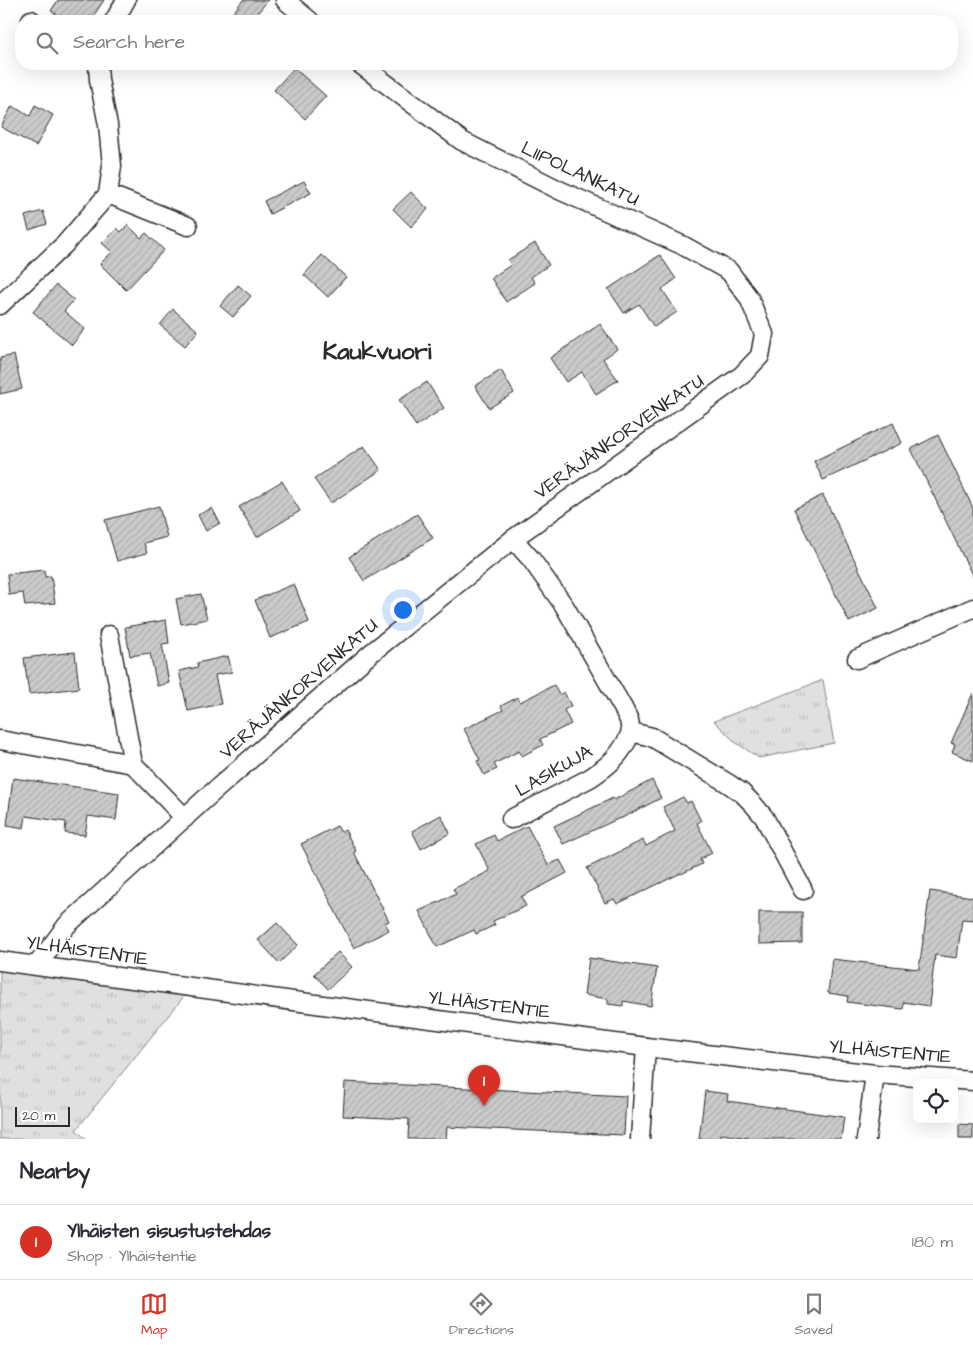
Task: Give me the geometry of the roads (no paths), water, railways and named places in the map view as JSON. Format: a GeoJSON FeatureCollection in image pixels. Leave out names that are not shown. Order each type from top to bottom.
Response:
{"type":"FeatureCollection","features":[{"type":"Feature","properties":{"kind":"street"},"geometry":{"type":"LineString","coordinates":[[117,15],[126,0]]}},
{"type":"Feature","properties":{"kind":"street"},"geometry":{"type":"LineString","coordinates":[[285,0],[303,15]]}},
{"type":"Feature","properties":{"kind":"street"},"geometry":{"type":"LineString","coordinates":[[0,305],[65,244],[108,194],[112,166],[108,125],[98,70]]}},
{"type":"Feature","properties":{"kind":"street","name":"LIIPOLANKATU"},"geometry":{"type":"LineString","coordinates":[[368,70],[462,141],[559,190],[682,245],[729,271],[749,298],[764,334]]}},
{"type":"Feature","properties":{"kind":"street"},"geometry":{"type":"LineString","coordinates":[[108,194],[188,226]]}},
{"type":"Feature","properties":{"kind":"street","name":"VERÄJÄNKORVENKATU"},"geometry":{"type":"LineString","coordinates":[[37,965],[67,925],[370,654],[513,539],[742,375],[760,356],[764,334]]}},
{"type":"Feature","properties":{"kind":"street"},"geometry":{"type":"LineString","coordinates":[[513,539],[531,559],[565,607],[623,708],[629,720],[631,732],[652,737],[729,784],[753,804],[764,817],[803,890]]}},
{"type":"Feature","properties":{"kind":"street"},"geometry":{"type":"LineString","coordinates":[[858,659],[973,608]]}},
{"type":"Feature","properties":{"kind":"street"},"geometry":{"type":"LineString","coordinates":[[110,635],[133,764],[185,818]]}},
{"type":"Feature","properties":{"kind":"street","name":"LASIKUJA"},"geometry":{"type":"LineString","coordinates":[[511,820],[601,771],[620,754],[631,732]]}},
{"type":"Feature","properties":{"kind":"street"},"geometry":{"type":"LineString","coordinates":[[0,740],[133,764]]}},
{"type":"Feature","properties":{"kind":"street","name":"YLHÄISTENTIE"},"geometry":{"type":"LineString","coordinates":[[0,961],[646,1047],[875,1074],[973,1081]]}},
{"type":"Feature","properties":{"kind":"street"},"geometry":{"type":"LineString","coordinates":[[640,1139],[646,1047]]}},
{"type":"Feature","properties":{"kind":"street"},"geometry":{"type":"LineString","coordinates":[[866,1139],[875,1074]]}},
{"type":"Feature","properties":{"kind":"place","name":"Ylhäisten sisustustehdas"},"geometry":{"type":"Point","coordinates":[484,1106]}},
{"type":"Feature","properties":{"kind":"district","name":"Kaukvuori"},"geometry":{"type":"Point","coordinates":[377,352]}}]}
